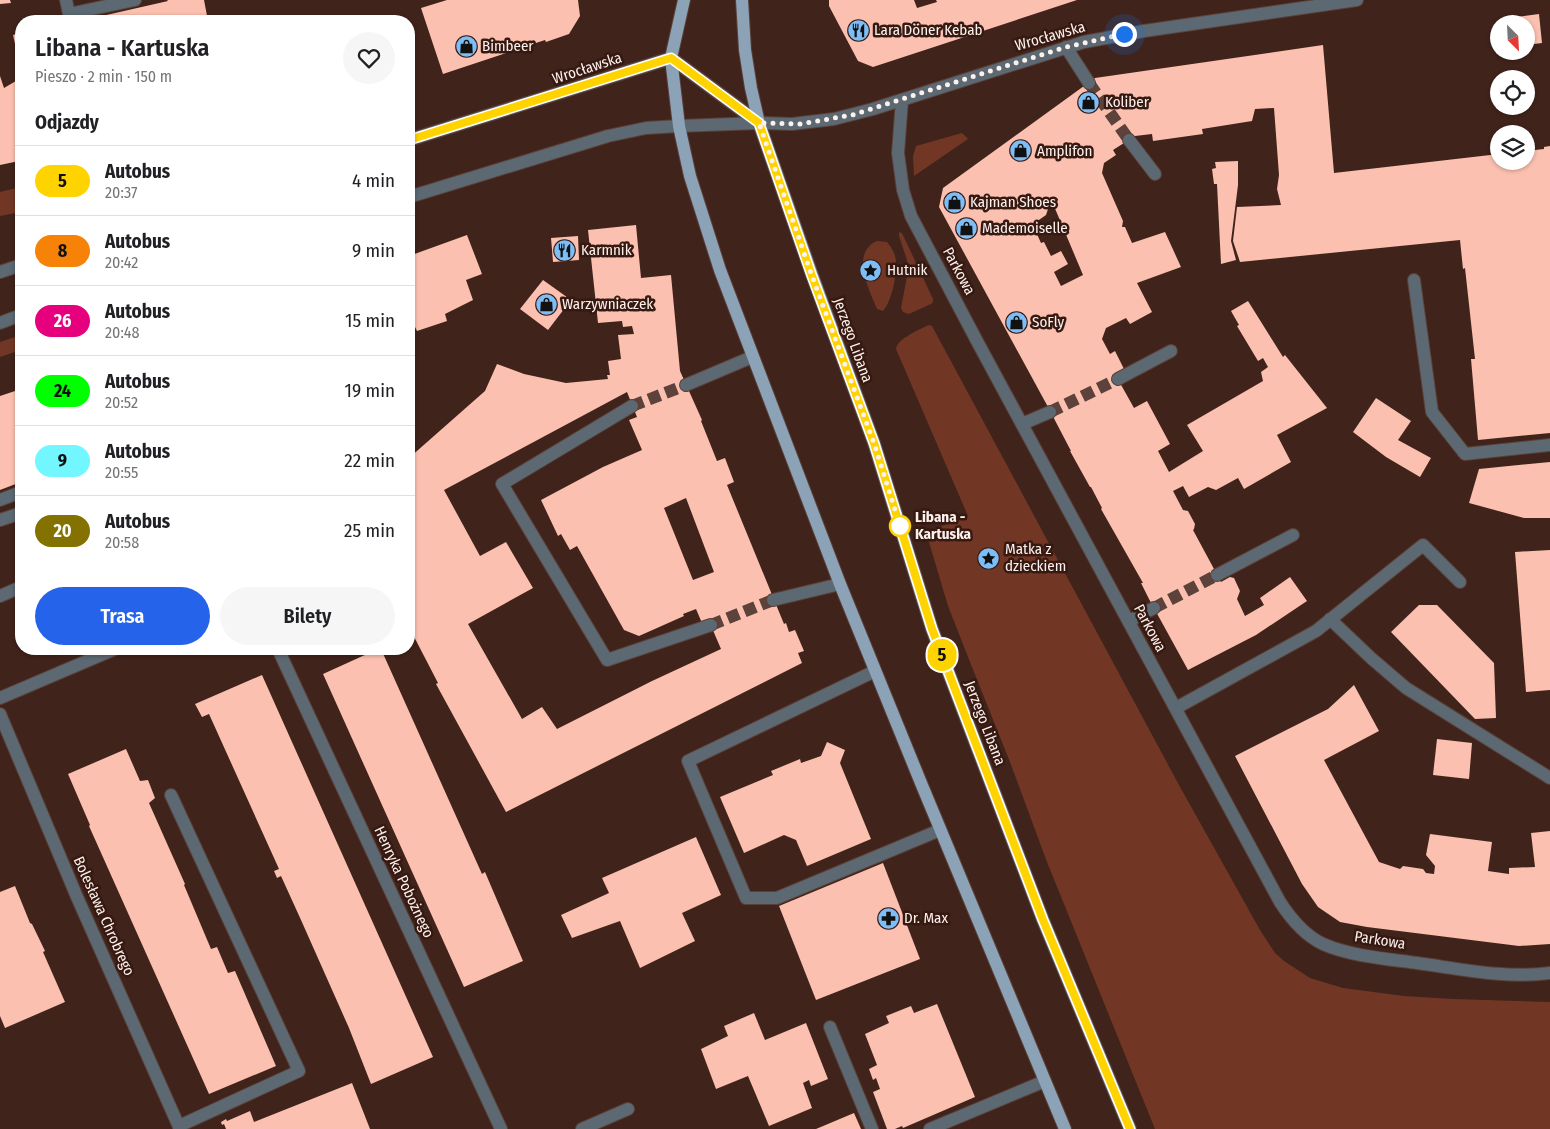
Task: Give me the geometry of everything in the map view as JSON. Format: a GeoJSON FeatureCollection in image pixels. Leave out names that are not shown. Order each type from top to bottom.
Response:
{"type":"FeatureCollection","features":[{"type":"Feature","properties":{"kind":"main road"},"geometry":{"type":"LineString","coordinates":[[684,0],[671,58],[678,126],[690,176],[720,270],[840,584],[1065,1129]]}},
{"type":"Feature","properties":{"kind":"main road","name":"Jerzego Libana"},"geometry":{"type":"LineString","coordinates":[[742,1],[745,50],[759,123],[812,276],[874,443],[932,629],[1043,920],[1130,1129]]}},
{"type":"Feature","properties":{"kind":"street"},"geometry":{"type":"LineString","coordinates":[[66,0],[69,14],[135,0]]}},
{"type":"Feature","properties":{"kind":"street","name":"Wrocławska"},"geometry":{"type":"LineString","coordinates":[[415,195],[608,136],[646,128],[759,123],[792,124],[834,119],[902,100],[1066,47],[1101,38],[1357,0]]}},
{"type":"Feature","properties":{"kind":"street"},"geometry":{"type":"LineString","coordinates":[[1066,47],[1089,83]]}},
{"type":"Feature","properties":{"kind":"street"},"geometry":{"type":"LineString","coordinates":[[671,58],[759,123]]}},
{"type":"Feature","properties":{"kind":"street","name":"Wrocławska"},"geometry":{"type":"LineString","coordinates":[[415,138],[671,58]]}},
{"type":"Feature","properties":{"kind":"street","name":"Parkowa"},"geometry":{"type":"LineString","coordinates":[[902,100],[898,153],[903,190],[909,210],[1022,424],[1280,902],[1292,920],[1305,933],[1323,944],[1344,951],[1498,974],[1550,973]]}},
{"type":"Feature","properties":{"kind":"street"},"geometry":{"type":"LineString","coordinates":[[1129,140],[1155,174]]}},
{"type":"Feature","properties":{"kind":"street"},"geometry":{"type":"LineString","coordinates":[[0,272],[15,267]]}},
{"type":"Feature","properties":{"kind":"street"},"geometry":{"type":"LineString","coordinates":[[1414,280],[1432,412],[1465,454],[1550,445]]}},
{"type":"Feature","properties":{"kind":"street"},"geometry":{"type":"LineString","coordinates":[[0,323],[15,317]]}},
{"type":"Feature","properties":{"kind":"street"},"geometry":{"type":"LineString","coordinates":[[1118,379],[1171,350]]}},
{"type":"Feature","properties":{"kind":"street"},"geometry":{"type":"LineString","coordinates":[[686,385],[752,357]]}},
{"type":"Feature","properties":{"kind":"street"},"geometry":{"type":"LineString","coordinates":[[632,406],[502,484],[607,660],[711,625]]}},
{"type":"Feature","properties":{"kind":"street"},"geometry":{"type":"LineString","coordinates":[[1022,424],[1050,412]]}},
{"type":"Feature","properties":{"kind":"street"},"geometry":{"type":"LineString","coordinates":[[0,500],[15,494]]}},
{"type":"Feature","properties":{"kind":"street"},"geometry":{"type":"LineString","coordinates":[[0,520],[15,515]]}},
{"type":"Feature","properties":{"kind":"street"},"geometry":{"type":"LineString","coordinates":[[1218,575],[1293,535]]}},
{"type":"Feature","properties":{"kind":"street"},"geometry":{"type":"LineString","coordinates":[[1176,708],[1316,631],[1423,545],[1460,582]]}},
{"type":"Feature","properties":{"kind":"street"},"geometry":{"type":"LineString","coordinates":[[774,600],[840,584]]}},
{"type":"Feature","properties":{"kind":"street"},"geometry":{"type":"LineString","coordinates":[[0,596],[15,590]]}},
{"type":"Feature","properties":{"kind":"street"},"geometry":{"type":"LineString","coordinates":[[1129,622],[1154,608]]}},
{"type":"Feature","properties":{"kind":"street"},"geometry":{"type":"LineString","coordinates":[[1330,620],[1370,658],[1406,688],[1550,778]]}},
{"type":"Feature","properties":{"kind":"street"},"geometry":{"type":"LineString","coordinates":[[0,698],[101,655]]}},
{"type":"Feature","properties":{"kind":"street","name":"Henryka Pobożnego"},"geometry":{"type":"LineString","coordinates":[[281,655],[501,1129]]}},
{"type":"Feature","properties":{"kind":"street"},"geometry":{"type":"LineString","coordinates":[[875,671],[688,761],[746,898],[777,898],[940,830]]}},
{"type":"Feature","properties":{"kind":"street","name":"Bolesława Chrobrego"},"geometry":{"type":"LineString","coordinates":[[0,714],[77,897],[180,1127]]}},
{"type":"Feature","properties":{"kind":"street"},"geometry":{"type":"LineString","coordinates":[[171,795],[299,1071],[180,1127]]}},
{"type":"Feature","properties":{"kind":"street"},"geometry":{"type":"LineString","coordinates":[[830,1028],[872,1129]]}},
{"type":"Feature","properties":{"kind":"street"},"geometry":{"type":"LineString","coordinates":[[930,1129],[1045,1081]]}},
{"type":"Feature","properties":{"kind":"street"},"geometry":{"type":"LineString","coordinates":[[582,1129],[628,1109]]}},
{"type":"Feature","properties":{"kind":"shaded area"},"geometry":{"type":"Polygon","coordinates":[[[962,133],[968,139],[914,176],[913,156],[916,146],[962,133]]]}},
{"type":"Feature","properties":{"kind":"shaded area"},"geometry":{"type":"Polygon","coordinates":[[[15,188],[15,213],[0,216],[0,192],[15,188]]]}},
{"type":"Feature","properties":{"kind":"shaded area"},"geometry":{"type":"Polygon","coordinates":[[[899,232],[902,233],[933,299],[931,304],[909,314],[903,312],[901,308],[908,271],[899,232]]]}},
{"type":"Feature","properties":{"kind":"shaded area"},"geometry":{"type":"Polygon","coordinates":[[[877,241],[887,242],[894,252],[896,261],[892,293],[883,311],[877,309],[866,282],[863,263],[864,254],[877,241]]]}},
{"type":"Feature","properties":{"kind":"shaded area"},"geometry":{"type":"Polygon","coordinates":[[[929,325],[932,326],[1179,785],[1260,930],[1275,953],[1310,978],[1343,988],[1404,996],[1550,1002],[1550,1129],[1155,1129],[1047,862],[1010,762],[948,606],[926,532],[968,516],[896,349],[897,345],[905,338],[929,325]]]}},
{"type":"Feature","properties":{"kind":"shaded area"},"geometry":{"type":"Polygon","coordinates":[[[15,337],[15,352],[0,357],[0,342],[15,337]]]}},
{"type":"Feature","properties":{"kind":"building"},"geometry":{"type":"Polygon","coordinates":[[[0,0],[10,0],[11,3],[0,4],[0,0]]]}},
{"type":"Feature","properties":{"kind":"building"},"geometry":{"type":"Polygon","coordinates":[[[204,0],[207,15],[106,15],[168,1],[204,0]]]}},
{"type":"Feature","properties":{"kind":"building"},"geometry":{"type":"Polygon","coordinates":[[[447,0],[578,0],[580,16],[569,34],[546,42],[545,40],[443,74],[421,8],[447,0]]]}},
{"type":"Feature","properties":{"kind":"building"},"geometry":{"type":"Polygon","coordinates":[[[829,0],[914,0],[917,8],[937,2],[936,0],[1077,0],[873,67],[858,61],[829,6],[829,0]]]}},
{"type":"Feature","properties":{"kind":"building"},"geometry":{"type":"Polygon","coordinates":[[[1539,14],[1542,43],[1535,44],[1535,15],[1532,15],[1539,14]]]}},
{"type":"Feature","properties":{"kind":"building"},"geometry":{"type":"Polygon","coordinates":[[[1323,45],[1334,173],[1490,155],[1490,170],[1535,170],[1535,150],[1550,146],[1550,433],[1478,440],[1471,359],[1475,359],[1460,240],[1240,262],[1233,241],[1237,207],[1281,205],[1277,189],[1279,175],[1274,108],[1255,109],[1252,121],[1202,129],[1203,134],[1153,141],[1152,134],[1135,136],[1113,150],[1116,155],[1104,163],[1102,173],[1123,221],[1122,227],[1125,227],[1132,243],[1165,232],[1181,267],[1137,283],[1152,312],[1130,324],[1126,318],[1106,328],[1102,339],[1110,354],[1115,351],[1124,369],[1115,374],[1134,408],[1147,401],[1170,444],[1158,451],[1169,472],[1203,451],[1187,425],[1263,381],[1261,372],[1268,367],[1263,358],[1258,361],[1237,326],[1239,325],[1231,311],[1248,301],[1283,357],[1285,355],[1327,408],[1277,435],[1291,462],[1244,489],[1238,478],[1216,490],[1208,487],[1189,497],[1183,486],[1173,491],[1183,510],[1188,511],[1195,524],[1193,530],[1221,582],[1230,577],[1234,578],[1240,591],[1237,599],[1245,616],[1264,605],[1260,598],[1290,577],[1307,601],[1256,635],[1188,670],[1149,599],[1141,583],[1143,583],[1101,509],[1091,487],[939,207],[943,188],[1095,78],[1323,45]],[[1051,199],[1049,202],[1051,206],[1046,215],[1034,222],[1031,232],[1036,232],[1041,243],[1044,242],[1051,256],[1061,251],[1068,264],[1054,272],[1061,286],[1083,275],[1051,199]]]}},
{"type":"Feature","properties":{"kind":"building"},"geometry":{"type":"Polygon","coordinates":[[[0,76],[4,88],[15,82],[15,162],[0,165],[0,76]]]}},
{"type":"Feature","properties":{"kind":"building"},"geometry":{"type":"Polygon","coordinates":[[[1238,161],[1238,185],[1231,241],[1236,260],[1221,264],[1217,184],[1214,184],[1212,169],[1216,168],[1215,162],[1238,161]]]}},
{"type":"Feature","properties":{"kind":"building"},"geometry":{"type":"Polygon","coordinates":[[[636,225],[641,278],[671,275],[680,371],[702,420],[717,461],[725,458],[734,482],[727,485],[784,624],[786,623],[789,632],[795,630],[804,651],[798,653],[802,663],[506,812],[436,684],[438,683],[415,639],[415,453],[485,391],[497,364],[524,374],[566,383],[608,379],[607,375],[610,375],[608,361],[621,359],[618,335],[634,334],[632,326],[623,327],[622,321],[598,323],[588,230],[636,225]],[[627,392],[444,490],[480,556],[506,542],[533,588],[468,624],[522,719],[542,707],[557,729],[721,649],[712,628],[702,623],[696,609],[639,636],[624,630],[577,546],[570,550],[561,534],[558,536],[541,500],[603,467],[642,450],[629,420],[637,417],[627,392]],[[686,498],[664,508],[693,580],[714,572],[686,498]]]}},
{"type":"Feature","properties":{"kind":"building"},"geometry":{"type":"Polygon","coordinates":[[[467,235],[482,274],[466,280],[473,300],[445,314],[447,321],[417,331],[415,327],[415,254],[467,235]]]}},
{"type":"Feature","properties":{"kind":"building"},"geometry":{"type":"Polygon","coordinates":[[[578,236],[579,260],[553,262],[551,238],[578,236]]]}},
{"type":"Feature","properties":{"kind":"building"},"geometry":{"type":"Polygon","coordinates":[[[543,280],[571,300],[548,330],[520,309],[543,280]]]}},
{"type":"Feature","properties":{"kind":"building"},"geometry":{"type":"Polygon","coordinates":[[[15,391],[15,484],[0,490],[0,396],[15,391]]]}},
{"type":"Feature","properties":{"kind":"building"},"geometry":{"type":"Polygon","coordinates":[[[1376,398],[1411,421],[1398,440],[1431,458],[1420,477],[1386,457],[1353,432],[1376,398]]]}},
{"type":"Feature","properties":{"kind":"building"},"geometry":{"type":"Polygon","coordinates":[[[1550,462],[1550,518],[1524,518],[1469,503],[1479,469],[1550,462]]]}},
{"type":"Feature","properties":{"kind":"building"},"geometry":{"type":"Polygon","coordinates":[[[1550,550],[1550,690],[1526,692],[1515,552],[1550,550]]]}},
{"type":"Feature","properties":{"kind":"building"},"geometry":{"type":"Polygon","coordinates":[[[1419,605],[1437,605],[1494,663],[1496,718],[1475,719],[1391,632],[1419,605]]]}},
{"type":"Feature","properties":{"kind":"building"},"geometry":{"type":"Polygon","coordinates":[[[365,655],[384,655],[482,874],[485,872],[523,961],[464,987],[323,674],[365,655]]]}},
{"type":"Feature","properties":{"kind":"building"},"geometry":{"type":"Polygon","coordinates":[[[262,675],[433,1057],[371,1084],[349,1028],[281,876],[277,878],[274,871],[279,869],[209,714],[202,717],[195,704],[262,675]]]}},
{"type":"Feature","properties":{"kind":"building"},"geometry":{"type":"Polygon","coordinates":[[[1354,685],[1379,731],[1324,760],[1379,862],[1400,869],[1403,866],[1423,869],[1426,873],[1434,874],[1435,866],[1426,855],[1430,834],[1492,842],[1488,871],[1509,874],[1509,868],[1535,867],[1531,833],[1550,831],[1550,944],[1519,946],[1367,927],[1340,922],[1318,907],[1302,884],[1235,756],[1328,709],[1354,685]]]}},
{"type":"Feature","properties":{"kind":"building"},"geometry":{"type":"Polygon","coordinates":[[[1437,739],[1472,743],[1469,779],[1433,775],[1437,739]]]}},
{"type":"Feature","properties":{"kind":"building"},"geometry":{"type":"Polygon","coordinates":[[[827,742],[845,750],[840,763],[871,839],[807,866],[796,840],[784,835],[744,853],[720,797],[773,775],[771,771],[800,759],[801,763],[821,756],[827,742]]]}},
{"type":"Feature","properties":{"kind":"building"},"geometry":{"type":"Polygon","coordinates":[[[126,749],[140,781],[148,780],[155,798],[149,803],[211,949],[217,947],[228,973],[235,971],[276,1066],[209,1094],[89,826],[68,774],[126,749]]]}},
{"type":"Feature","properties":{"kind":"building"},"geometry":{"type":"Polygon","coordinates":[[[696,837],[721,895],[682,913],[695,941],[640,968],[620,921],[572,938],[561,915],[609,893],[602,878],[696,837]]]}},
{"type":"Feature","properties":{"kind":"building"},"geometry":{"type":"Polygon","coordinates":[[[883,863],[920,959],[816,1000],[779,906],[883,863]]]}},
{"type":"Feature","properties":{"kind":"building"},"geometry":{"type":"Polygon","coordinates":[[[15,886],[30,923],[45,951],[43,952],[65,1002],[5,1028],[0,1016],[0,892],[15,886]]]}},
{"type":"Feature","properties":{"kind":"building"},"geometry":{"type":"Polygon","coordinates":[[[937,1004],[975,1097],[903,1128],[902,1126],[895,1129],[887,1129],[873,1092],[880,1089],[876,1078],[873,1080],[869,1069],[877,1065],[865,1034],[889,1023],[886,1016],[911,1006],[914,1013],[937,1004]]]}},
{"type":"Feature","properties":{"kind":"building"},"geometry":{"type":"Polygon","coordinates":[[[754,1013],[765,1040],[806,1023],[828,1079],[811,1086],[809,1080],[803,1083],[812,1108],[769,1126],[748,1076],[716,1089],[701,1049],[728,1036],[724,1026],[754,1013]]]}},
{"type":"Feature","properties":{"kind":"building"},"geometry":{"type":"Polygon","coordinates":[[[352,1083],[370,1129],[226,1129],[221,1122],[250,1111],[254,1122],[352,1083]]]}},
{"type":"Feature","properties":{"kind":"building"},"geometry":{"type":"Polygon","coordinates":[[[854,1113],[861,1129],[816,1129],[854,1113]]]}},
{"type":"Feature","properties":{"kind":"tunnel"},"geometry":{"type":"LineString","coordinates":[[1089,83],[1129,140]]}},
{"type":"Feature","properties":{"kind":"tunnel"},"geometry":{"type":"LineString","coordinates":[[1050,412],[1118,379]]}},
{"type":"Feature","properties":{"kind":"tunnel"},"geometry":{"type":"LineString","coordinates":[[632,406],[686,385]]}},
{"type":"Feature","properties":{"kind":"tunnel"},"geometry":{"type":"LineString","coordinates":[[1154,608],[1217,575]]}},
{"type":"Feature","properties":{"kind":"tunnel"},"geometry":{"type":"LineString","coordinates":[[711,625],[773,600]]}},
{"type":"Feature","properties":{"kind":"bus line","name":"5"},"geometry":{"type":"LineString","coordinates":[[415,138],[671,58],[759,123],[812,276],[874,443],[932,629],[1043,920],[1130,1129]]}},
{"type":"Feature","properties":{"kind":"place","name":"Lara Döner Kebab"},"geometry":{"type":"Point","coordinates":[858,30]}},
{"type":"Feature","properties":{"kind":"place","name":"Bimbeer"},"geometry":{"type":"Point","coordinates":[466,46]}},
{"type":"Feature","properties":{"kind":"place","name":"Koliber"},"geometry":{"type":"Point","coordinates":[1089,102]}},
{"type":"Feature","properties":{"kind":"place","name":"Amplifon"},"geometry":{"type":"Point","coordinates":[1021,151]}},
{"type":"Feature","properties":{"kind":"place","name":"Kajman Shoes"},"geometry":{"type":"Point","coordinates":[954,202]}},
{"type":"Feature","properties":{"kind":"place","name":"Mademoiselle"},"geometry":{"type":"Point","coordinates":[966,228]}},
{"type":"Feature","properties":{"kind":"place","name":"Karmnik"},"geometry":{"type":"Point","coordinates":[565,250]}},
{"type":"Feature","properties":{"kind":"place","name":"Hutnik"},"geometry":{"type":"Point","coordinates":[871,270]}},
{"type":"Feature","properties":{"kind":"place","name":"Warzywniaczek"},"geometry":{"type":"Point","coordinates":[546,304]}},
{"type":"Feature","properties":{"kind":"place","name":"SoFly"},"geometry":{"type":"Point","coordinates":[1016,322]}},
{"type":"Feature","properties":{"kind":"place","name":"Libana - Kartuska"},"geometry":{"type":"Point","coordinates":[900,526]}},
{"type":"Feature","properties":{"kind":"place","name":"Matka z dzieckiem"},"geometry":{"type":"Point","coordinates":[989,558]}},
{"type":"Feature","properties":{"kind":"place","name":"Dr. Max"},"geometry":{"type":"Point","coordinates":[888,918]}},
{"type":"Feature","properties":{"kind":"route"},"geometry":{"type":"LineString","coordinates":[[900,526],[874,443],[812,276],[759,123],[800,124],[846,117],[873,110],[1066,47],[1124,34]]}}]}
